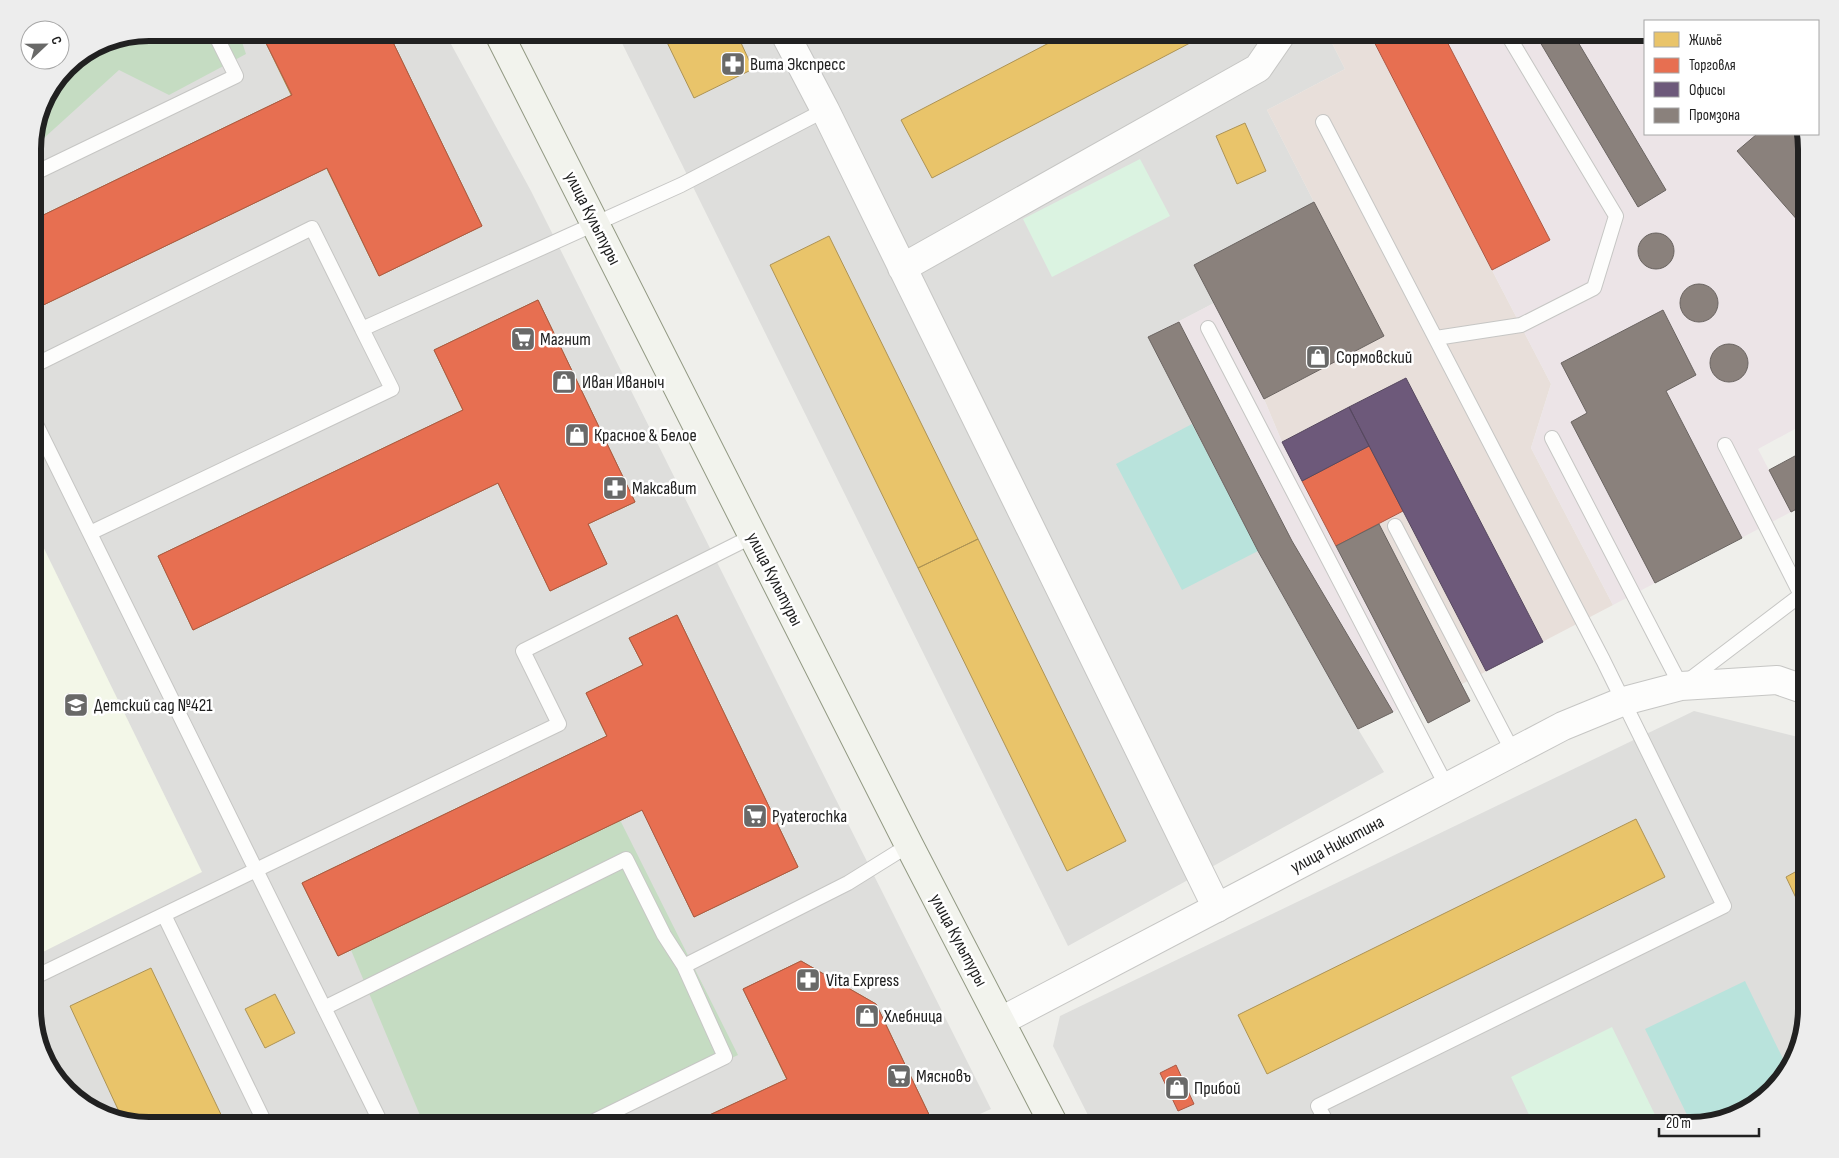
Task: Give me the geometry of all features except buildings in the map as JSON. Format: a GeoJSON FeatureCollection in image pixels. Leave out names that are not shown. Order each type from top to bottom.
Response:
{"type":"FeatureCollection","features":[{"type":"Feature","properties":{"kind":"main road","name":"улица Культуры"},"geometry":{"type":"LineString","coordinates":[[503,41],[909,845],[1001,1021],[1043,1117]]}},
{"type":"Feature","properties":{"kind":"street"},"geometry":{"type":"LineString","coordinates":[[789,41],[825,110],[1217,908]]}},
{"type":"Feature","properties":{"kind":"street"},"geometry":{"type":"LineString","coordinates":[[902,268],[1258,68],[1277,41]]}},
{"type":"Feature","properties":{"kind":"street","name":"улица Никитина"},"geometry":{"type":"LineString","coordinates":[[1001,1021],[1563,726],[1624,701],[1681,686],[1777,680],[1798,687]]}},
{"type":"Feature","properties":{"kind":"lane"},"geometry":{"type":"LineString","coordinates":[[41,170],[236,76],[218,41]]}},
{"type":"Feature","properties":{"kind":"lane"},"geometry":{"type":"LineString","coordinates":[[1436,338],[1521,325],[1594,288],[1616,216],[1511,41]]}},
{"type":"Feature","properties":{"kind":"lane"},"geometry":{"type":"LineString","coordinates":[[362,329],[681,184],[825,110]]}},
{"type":"Feature","properties":{"kind":"lane"},"geometry":{"type":"LineString","coordinates":[[1323,122],[1624,701],[1724,906],[1318,1106],[1324,1117]]}},
{"type":"Feature","properties":{"kind":"lane"},"geometry":{"type":"LineString","coordinates":[[41,362],[312,228],[392,389],[90,533]]}},
{"type":"Feature","properties":{"kind":"lane"},"geometry":{"type":"LineString","coordinates":[[1208,328],[1447,787]]}},
{"type":"Feature","properties":{"kind":"lane"},"geometry":{"type":"LineString","coordinates":[[41,434],[378,1117]]}},
{"type":"Feature","properties":{"kind":"lane"},"geometry":{"type":"LineString","coordinates":[[1552,438],[1681,686],[1798,598]]}},
{"type":"Feature","properties":{"kind":"lane"},"geometry":{"type":"LineString","coordinates":[[1725,446],[1798,582]]}},
{"type":"Feature","properties":{"kind":"lane"},"geometry":{"type":"LineString","coordinates":[[1395,526],[1513,752]]}},
{"type":"Feature","properties":{"kind":"lane"},"geometry":{"type":"LineString","coordinates":[[41,974],[559,724],[523,651],[753,536]]}},
{"type":"Feature","properties":{"kind":"lane"},"geometry":{"type":"LineString","coordinates":[[684,966],[848,883],[909,845]]}},
{"type":"Feature","properties":{"kind":"lane"},"geometry":{"type":"LineString","coordinates":[[324,1008],[626,859],[664,935],[684,966],[725,1057],[604,1117]]}},
{"type":"Feature","properties":{"kind":"lane"},"geometry":{"type":"LineString","coordinates":[[164,915],[262,1117]]}},
{"type":"Feature","properties":{"kind":"shaded area"},"geometry":{"type":"Polygon","coordinates":[[[142,41],[449,41],[531,191],[991,1109],[974,1117],[149,1117],[121,1113],[101,1106],[89,1099],[63,1075],[52,1057],[47,1044],[41,1016],[41,142],[45,121],[52,101],[63,83],[89,59],[113,47],[142,41]]]}},
{"type":"Feature","properties":{"kind":"shaded area"},"geometry":{"type":"Polygon","coordinates":[[[621,41],[1331,41],[1345,69],[1267,110],[1314,202],[1214,303],[1148,338],[1192,424],[1358,729],[1384,772],[1068,946],[621,41]]]}},
{"type":"Feature","properties":{"kind":"shaded area"},"geometry":{"type":"Polygon","coordinates":[[[1331,41],[1373,41],[1551,384],[1531,448],[1613,605],[1462,684],[1379,524],[1282,442],[1264,399],[1194,265],[1314,202],[1267,110],[1345,69],[1331,41]]]}},
{"type":"Feature","properties":{"kind":"shaded area"},"geometry":{"type":"Polygon","coordinates":[[[1373,41],[1644,41],[1644,135],[1797,135],[1798,427],[1758,449],[1791,512],[1613,605],[1531,448],[1551,384],[1373,41]]]}},
{"type":"Feature","properties":{"kind":"shaded area"},"geometry":{"type":"Polygon","coordinates":[[[1214,303],[1264,399],[1282,442],[1369,446],[1403,511],[1379,524],[1470,701],[1428,723],[1417,700],[1358,729],[1258,551],[1148,337],[1214,303]]]}},
{"type":"Feature","properties":{"kind":"shaded area"},"geometry":{"type":"Polygon","coordinates":[[[1192,424],[1258,551],[1182,590],[1116,464],[1192,424]]]}},
{"type":"Feature","properties":{"kind":"shaded area","name":"Детский сад №421"},"geometry":{"type":"Polygon","coordinates":[[[41,542],[202,872],[41,953],[41,542]]]}},
{"type":"Feature","properties":{"kind":"shaded area"},"geometry":{"type":"Polygon","coordinates":[[[1694,711],[1798,737],[1797,1023],[1790,1050],[1776,1075],[1756,1095],[1731,1109],[1704,1116],[1690,1117],[1089,1117],[1053,1046],[1060,1016],[1694,711]]]}},
{"type":"Feature","properties":{"kind":"shaded area"},"geometry":{"type":"Polygon","coordinates":[[[1745,981],[1784,1061],[1776,1075],[1756,1095],[1731,1109],[1704,1116],[1688,1117],[1645,1029],[1745,981]]]}},
{"type":"Feature","properties":{"kind":"green space"},"geometry":{"type":"Polygon","coordinates":[[[142,41],[242,41],[246,54],[169,95],[119,70],[41,141],[49,108],[63,83],[89,59],[101,52],[128,43],[142,41]]]}},
{"type":"Feature","properties":{"kind":"green space"},"geometry":{"type":"Polygon","coordinates":[[[1140,159],[1170,216],[1052,277],[1023,219],[1140,159]]]}},
{"type":"Feature","properties":{"kind":"green space"},"geometry":{"type":"Polygon","coordinates":[[[620,820],[738,1055],[607,1117],[421,1117],[351,950],[620,820]]]}},
{"type":"Feature","properties":{"kind":"green space"},"geometry":{"type":"Polygon","coordinates":[[[1612,1027],[1656,1117],[1530,1117],[1511,1077],[1612,1027]]]}},
{"type":"Feature","properties":{"kind":"place","name":"Вита Экспресс"},"geometry":{"type":"Point","coordinates":[733,64]}},
{"type":"Feature","properties":{"kind":"place","name":"Магнит"},"geometry":{"type":"Point","coordinates":[523,339]}},
{"type":"Feature","properties":{"kind":"place","name":"Сормовский"},"geometry":{"type":"Point","coordinates":[1318,357]}},
{"type":"Feature","properties":{"kind":"place","name":"Иван Иваныч"},"geometry":{"type":"Point","coordinates":[564,382]}},
{"type":"Feature","properties":{"kind":"place","name":"Красное & Белое"},"geometry":{"type":"Point","coordinates":[577,435]}},
{"type":"Feature","properties":{"kind":"place","name":"Максавит"},"geometry":{"type":"Point","coordinates":[615,488]}},
{"type":"Feature","properties":{"kind":"place","name":"Детский сад №421"},"geometry":{"type":"Point","coordinates":[76,705]}},
{"type":"Feature","properties":{"kind":"place","name":"Pyaterochka"},"geometry":{"type":"Point","coordinates":[755,816]}},
{"type":"Feature","properties":{"kind":"place","name":"Vita Express"},"geometry":{"type":"Point","coordinates":[808,980]}},
{"type":"Feature","properties":{"kind":"place","name":"Хлебница"},"geometry":{"type":"Point","coordinates":[867,1016]}},
{"type":"Feature","properties":{"kind":"place","name":"Мясновъ"},"geometry":{"type":"Point","coordinates":[899,1076]}},
{"type":"Feature","properties":{"kind":"place","name":"Прибой"},"geometry":{"type":"Point","coordinates":[1177,1088]}}]}
